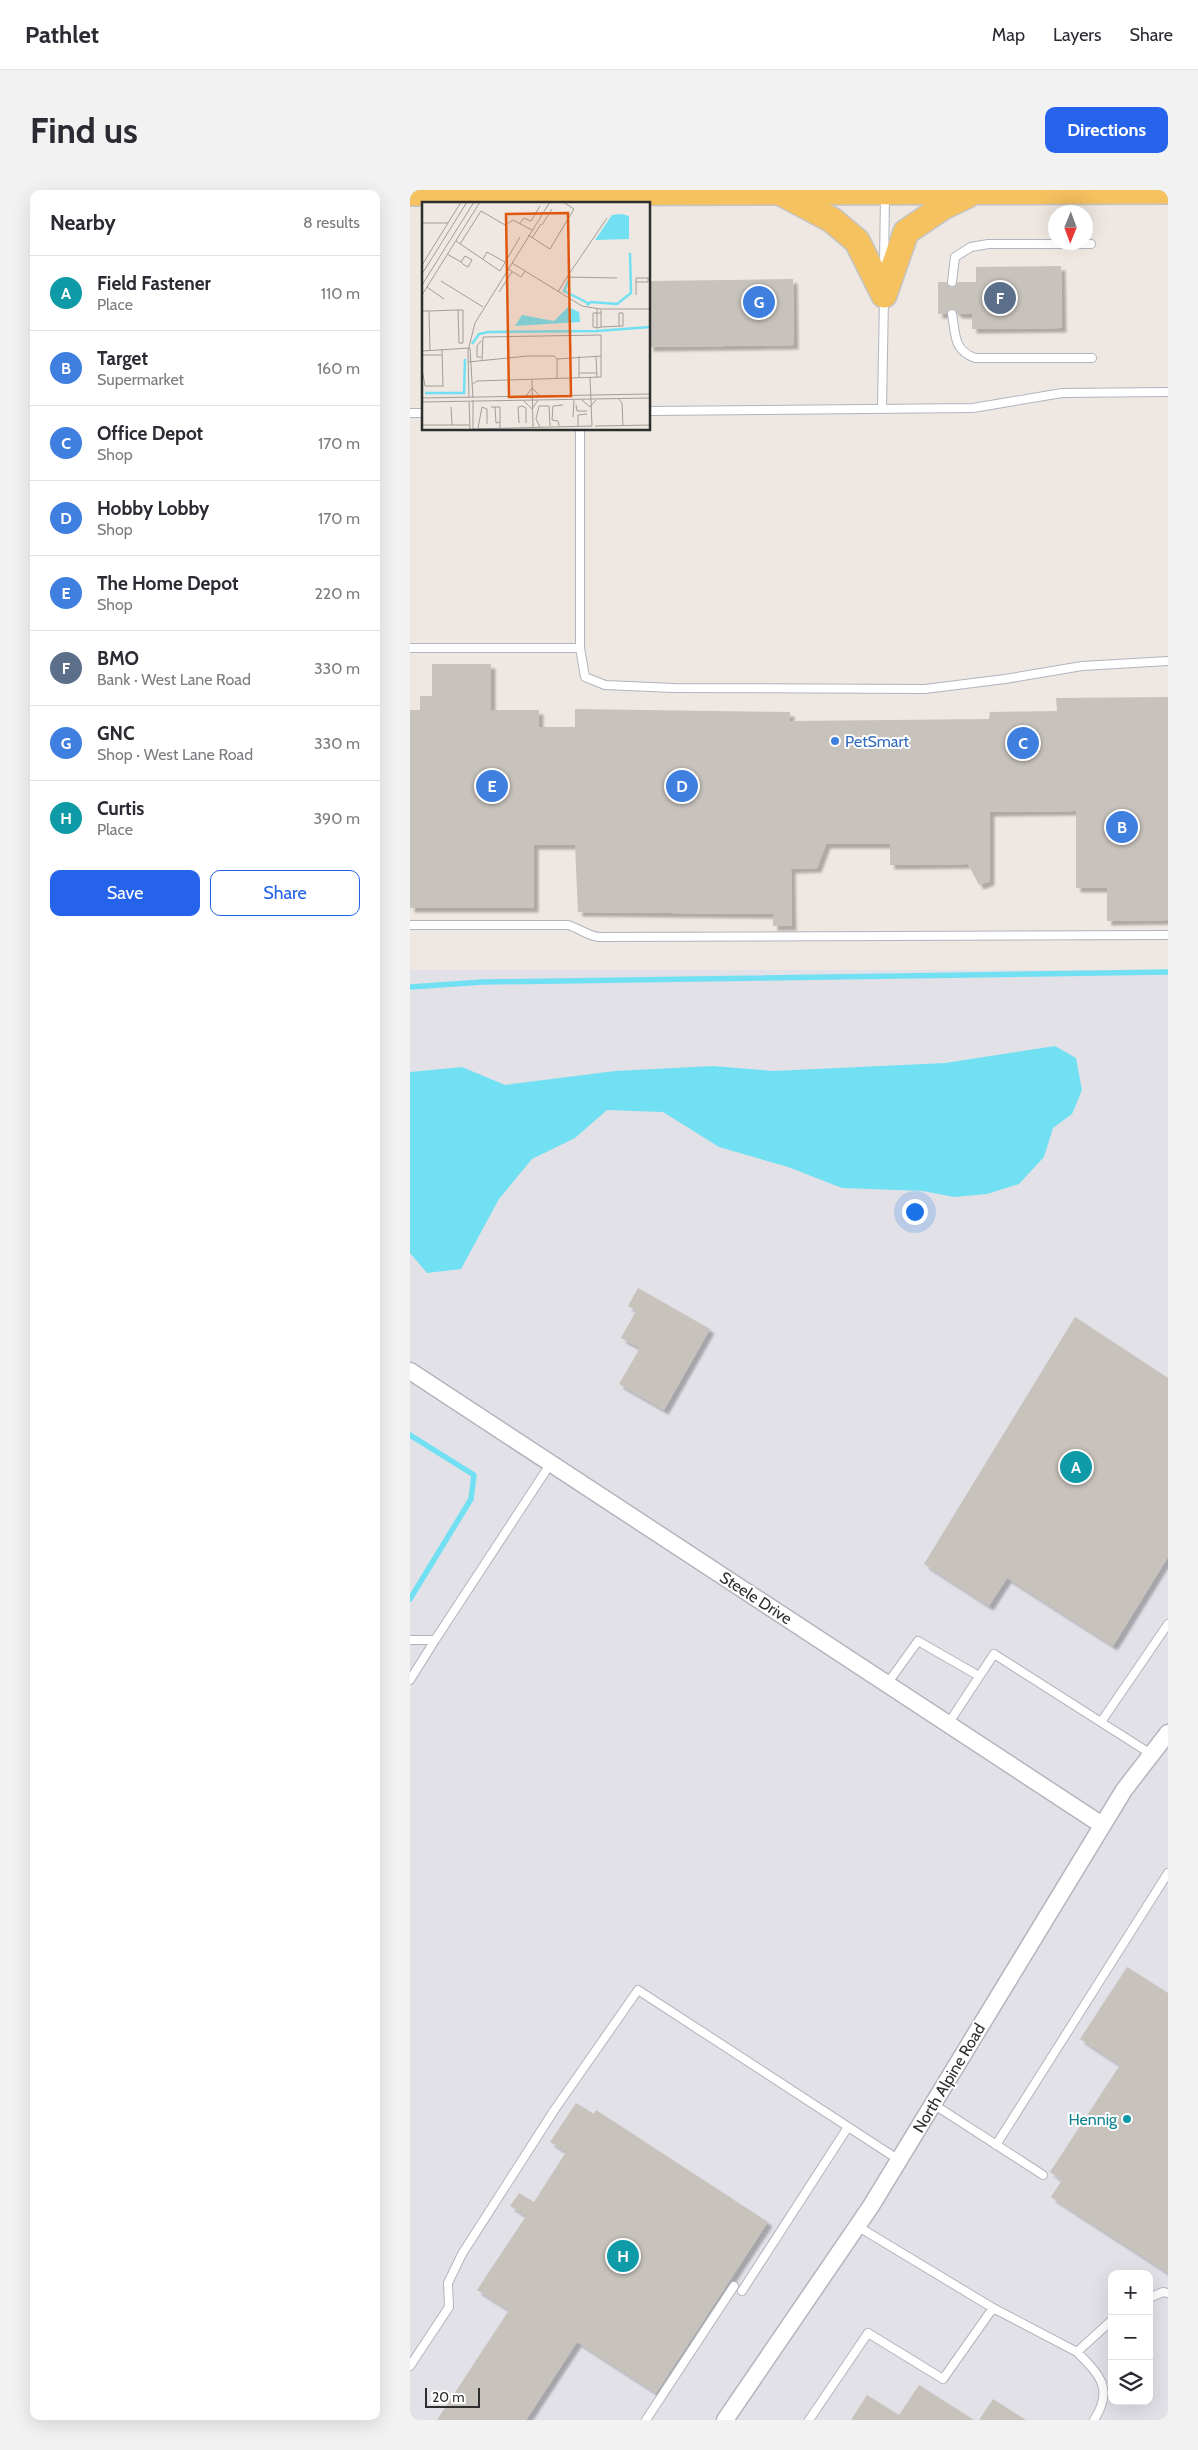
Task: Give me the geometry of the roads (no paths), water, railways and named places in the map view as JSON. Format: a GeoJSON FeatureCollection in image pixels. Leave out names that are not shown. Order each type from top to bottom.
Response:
{"type":"FeatureCollection","features":[{"type":"Feature","properties":{"kind":"main road"},"geometry":{"type":"LineString","coordinates":[[410,193],[1168,191]]}},
{"type":"Feature","properties":{"kind":"main road"},"geometry":{"type":"LineString","coordinates":[[779,192],[832,220],[857,241],[884,295]]}},
{"type":"Feature","properties":{"kind":"main road"},"geometry":{"type":"LineString","coordinates":[[884,295],[906,232],[943,207],[974,192]]}},
{"type":"Feature","properties":{"kind":"street","name":"Steele Drive"},"geometry":{"type":"LineString","coordinates":[[410,1371],[1102,1825]]}},
{"type":"Feature","properties":{"kind":"street","name":"North Alpine Road"},"geometry":{"type":"LineString","coordinates":[[725,2420],[857,2226],[899,2160],[1124,1790],[1168,1733]]}},
{"type":"Feature","properties":{"kind":"lane"},"geometry":{"type":"LineString","coordinates":[[882,408],[885,191]]}},
{"type":"Feature","properties":{"kind":"lane"},"geometry":{"type":"LineString","coordinates":[[952,282],[955,257],[971,247],[988,244],[1048,244]]}},
{"type":"Feature","properties":{"kind":"lane"},"geometry":{"type":"LineString","coordinates":[[952,314],[958,347],[964,354],[975,358],[1092,358]]}},
{"type":"Feature","properties":{"kind":"lane"},"geometry":{"type":"LineString","coordinates":[[650,411],[973,408],[1062,393],[1168,392]]}},
{"type":"Feature","properties":{"kind":"lane"},"geometry":{"type":"LineString","coordinates":[[580,430],[580,648],[585,677],[605,685],[728,689],[925,689],[1005,679],[1082,666],[1168,661]]}},
{"type":"Feature","properties":{"kind":"lane"},"geometry":{"type":"LineString","coordinates":[[410,648],[580,648]]}},
{"type":"Feature","properties":{"kind":"lane"},"geometry":{"type":"LineString","coordinates":[[410,925],[568,925],[590,936],[599,937],[1168,935]]}},
{"type":"Feature","properties":{"kind":"lane"},"geometry":{"type":"LineString","coordinates":[[410,1680],[551,1463]]}},
{"type":"Feature","properties":{"kind":"lane"},"geometry":{"type":"LineString","coordinates":[[1101,1722],[1168,1624]]}},
{"type":"Feature","properties":{"kind":"lane"},"geometry":{"type":"LineString","coordinates":[[410,1640],[435,1640]]}},
{"type":"Feature","properties":{"kind":"lane"},"geometry":{"type":"LineString","coordinates":[[887,1684],[918,1641],[980,1676]]}},
{"type":"Feature","properties":{"kind":"lane"},"geometry":{"type":"LineString","coordinates":[[948,1724],[994,1654],[1151,1754]]}},
{"type":"Feature","properties":{"kind":"lane"},"geometry":{"type":"LineString","coordinates":[[996,2145],[1168,1873]]}},
{"type":"Feature","properties":{"kind":"lane"},"geometry":{"type":"LineString","coordinates":[[410,2366],[448,2307],[448,2283],[462,2254],[555,2109],[638,1990],[899,2160]]}},
{"type":"Feature","properties":{"kind":"lane"},"geometry":{"type":"LineString","coordinates":[[933,2104],[1043,2175]]}},
{"type":"Feature","properties":{"kind":"lane"},"geometry":{"type":"LineString","coordinates":[[742,2291],[848,2128]]}},
{"type":"Feature","properties":{"kind":"lane"},"geometry":{"type":"LineString","coordinates":[[857,2226],[993,2308],[1077,2352],[1098,2373],[1104,2388],[1102,2407],[1094,2420]]}},
{"type":"Feature","properties":{"kind":"lane"},"geometry":{"type":"LineString","coordinates":[[646,2420],[734,2286]]}},
{"type":"Feature","properties":{"kind":"lane"},"geometry":{"type":"LineString","coordinates":[[1153,2296],[1163,2292],[1168,2293]]}},
{"type":"Feature","properties":{"kind":"lane"},"geometry":{"type":"LineString","coordinates":[[809,2420],[868,2333],[943,2379],[993,2308]]}},
{"type":"Feature","properties":{"kind":"lane"},"geometry":{"type":"LineString","coordinates":[[1077,2352],[1108,2324]]}},
{"type":"Feature","properties":{"kind":"water"},"geometry":{"type":"Polygon","coordinates":[[[1055,1046],[1076,1058],[1082,1090],[1072,1114],[1053,1128],[1044,1157],[1019,1184],[987,1194],[954,1197],[923,1191],[842,1188],[788,1167],[719,1147],[663,1112],[607,1110],[575,1138],[532,1159],[499,1199],[461,1269],[427,1273],[410,1253],[410,1072],[462,1067],[505,1085],[615,1071],[713,1066],[773,1071],[945,1063],[1055,1046]]]}},
{"type":"Feature","properties":{"kind":"waterway"},"geometry":{"type":"LineString","coordinates":[[410,987],[483,982],[1168,972]]}},
{"type":"Feature","properties":{"kind":"waterway"},"geometry":{"type":"LineString","coordinates":[[410,1435],[474,1475],[471,1499],[410,1599]]}},
{"type":"Feature","properties":{"kind":"place","name":"BMO"},"geometry":{"type":"Point","coordinates":[1000,298]}},
{"type":"Feature","properties":{"kind":"place","name":"GNC"},"geometry":{"type":"Point","coordinates":[759,302]}},
{"type":"Feature","properties":{"kind":"place","name":"PetSmart"},"geometry":{"type":"Point","coordinates":[835,741]}},
{"type":"Feature","properties":{"kind":"place","name":"Office Depot"},"geometry":{"type":"Point","coordinates":[1023,743]}},
{"type":"Feature","properties":{"kind":"place","name":"The Home Depot"},"geometry":{"type":"Point","coordinates":[492,786]}},
{"type":"Feature","properties":{"kind":"place","name":"Hobby Lobby"},"geometry":{"type":"Point","coordinates":[682,786]}},
{"type":"Feature","properties":{"kind":"place","name":"Target"},"geometry":{"type":"Point","coordinates":[1122,827]}},
{"type":"Feature","properties":{"kind":"place","name":"Field Fastener"},"geometry":{"type":"Point","coordinates":[1076,1467]}},
{"type":"Feature","properties":{"kind":"place","name":"Hennig"},"geometry":{"type":"Point","coordinates":[1127,2119]}},
{"type":"Feature","properties":{"kind":"place","name":"Curtis"},"geometry":{"type":"Point","coordinates":[623,2256]}}]}
